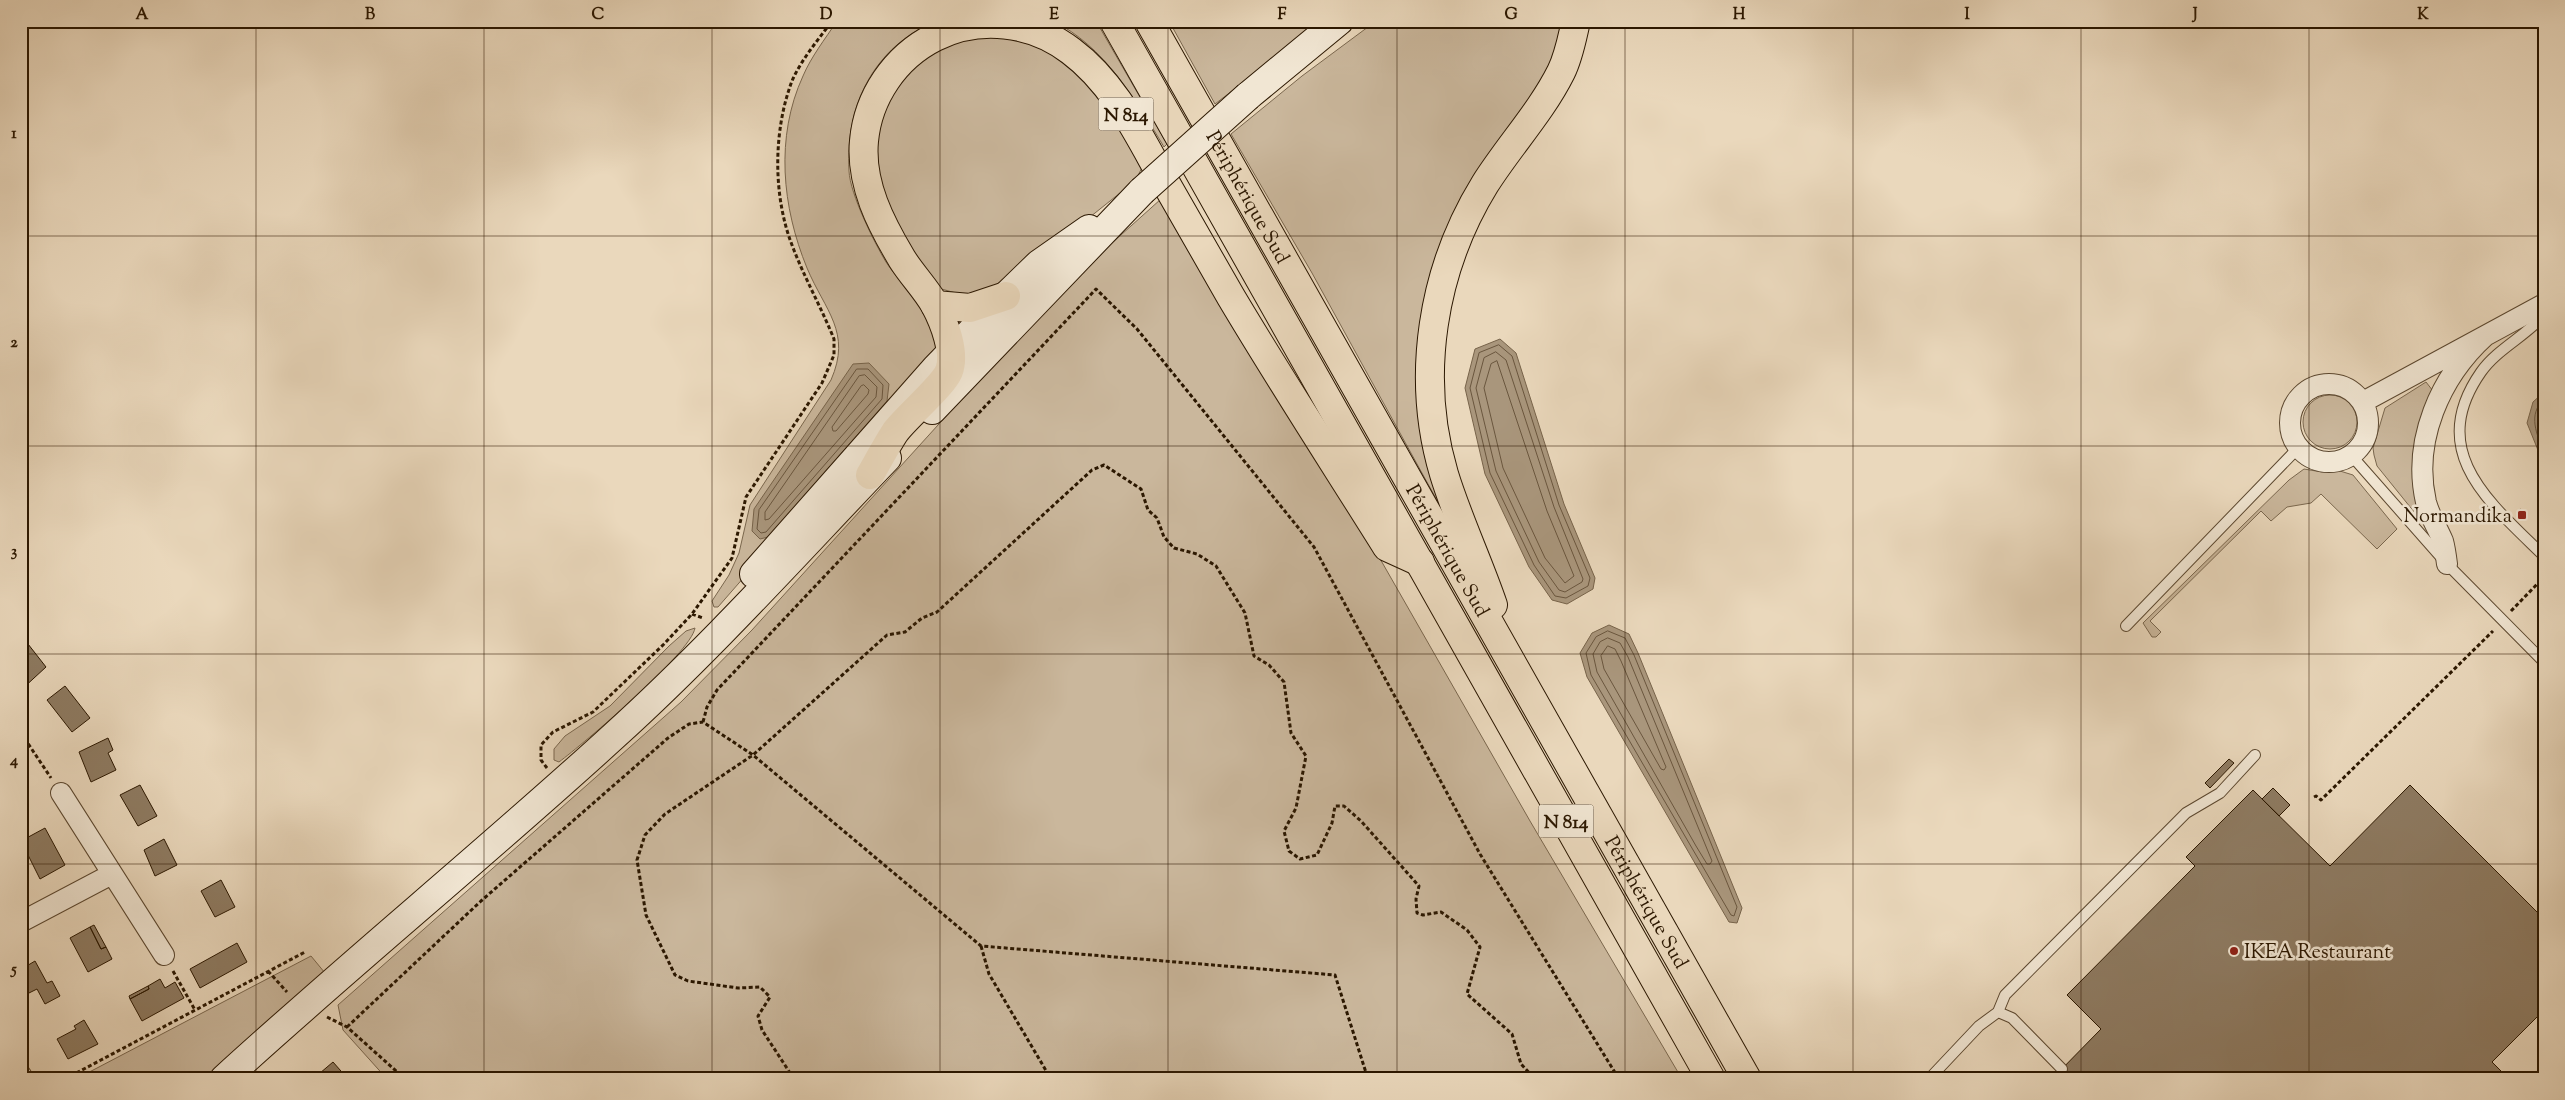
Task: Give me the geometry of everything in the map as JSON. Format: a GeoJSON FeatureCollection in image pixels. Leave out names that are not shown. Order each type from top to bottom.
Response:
{"type":"FeatureCollection","features":[{"type":"Feature","properties":{"kind":"highway","name":"Périphérique Sud"},"geometry":{"type":"LineString","coordinates":[[1114,21],[1711,1079]]}},
{"type":"Feature","properties":{"kind":"highway","name":"Périphérique Sud"},"geometry":{"type":"LineString","coordinates":[[1149,21],[1747,1079]]}},
{"type":"Feature","properties":{"kind":"highway","name":"N 814"},"geometry":{"type":"LineString","coordinates":[[1516,670],[1476,555],[1444,474],[1432,413],[1429,368],[1433,321],[1453,246],[1467,214],[1485,183],[1558,78],[1569,50],[1576,21]]}},
{"type":"Feature","properties":{"kind":"highway","name":"N 814"},"geometry":{"type":"LineString","coordinates":[[935,305],[902,258],[871,196],[865,167],[864,146],[872,106],[882,85],[899,64],[916,48],[945,32],[962,27],[988,24],[1012,25],[1039,32],[1062,44],[1079,57],[1115,97],[1239,310],[1388,547],[1420,562]]}},
{"type":"Feature","properties":{"kind":"highway"},"geometry":{"type":"LineString","coordinates":[[870,475],[896,431],[949,372],[952,351],[935,305],[970,308],[1006,296]]}},
{"type":"Feature","properties":{"kind":"main road"},"geometry":{"type":"LineString","coordinates":[[224,1079],[323,988],[615,736],[710,647],[870,475],[1142,191],[1248,96],[1339,21]]}},
{"type":"Feature","properties":{"kind":"main road"},"geometry":{"type":"LineString","coordinates":[[615,736],[794,528],[952,351],[1039,264],[1142,191]]}},
{"type":"Feature","properties":{"kind":"street"},"geometry":{"type":"LineString","coordinates":[[2362,402],[2544,304]]}},
{"type":"Feature","properties":{"kind":"street"},"geometry":{"type":"LineString","coordinates":[[2447,564],[2442,541],[2430,514],[2426,499],[2424,470],[2426,440],[2433,411],[2448,378],[2464,356],[2485,336]]}},
{"type":"Feature","properties":{"kind":"street"},"geometry":{"type":"LineString","coordinates":[[2337,384],[2352,391],[2362,402],[2368,416],[2368,431],[2362,445],[2351,455],[2338,461],[2323,461],[2310,457],[2299,447],[2292,433],[2291,417],[2296,402],[2307,391],[2322,385],[2337,384]]}},
{"type":"Feature","properties":{"kind":"street"},"geometry":{"type":"LineString","coordinates":[[61,793],[164,956]]}},
{"type":"Feature","properties":{"kind":"street"},"geometry":{"type":"LineString","coordinates":[[21,922],[112,874]]}},
{"type":"Feature","properties":{"kind":"street"},"geometry":{"type":"LineString","coordinates":[[21,1075],[23,1079]]}},
{"type":"Feature","properties":{"kind":"lane"},"geometry":{"type":"LineString","coordinates":[[2544,315],[2482,371],[2464,406],[2461,429],[2463,453],[2476,485],[2489,501],[2544,556]]}},
{"type":"Feature","properties":{"kind":"lane"},"geometry":{"type":"LineString","coordinates":[[2126,626],[2299,447]]}},
{"type":"Feature","properties":{"kind":"lane"},"geometry":{"type":"LineString","coordinates":[[2351,455],[2447,564],[2544,662]]}},
{"type":"Feature","properties":{"kind":"lane"},"geometry":{"type":"LineString","coordinates":[[1929,1079],[1979,1026],[1998,1012],[2005,995],[2186,813],[2220,793],[2255,755]]}},
{"type":"Feature","properties":{"kind":"lane"},"geometry":{"type":"LineString","coordinates":[[1998,1012],[2012,1018],[2062,1069]]}},
{"type":"Feature","properties":{"kind":"path"},"geometry":{"type":"LineString","coordinates":[[559,784],[541,760],[540,745],[553,732],[593,712],[664,644],[692,614],[732,558],[746,497],[822,384],[834,356],[834,339],[831,331],[791,244],[780,200],[778,163],[780,128],[792,81],[832,21]]}},
{"type":"Feature","properties":{"kind":"path"},"geometry":{"type":"LineString","coordinates":[[703,722],[707,707],[717,690],[1096,288],[1137,330],[1314,547],[1480,854],[1619,1079]]}},
{"type":"Feature","properties":{"kind":"path"},"geometry":{"type":"LineString","coordinates":[[794,1079],[762,1030],[758,1016],[770,997],[760,987],[738,988],[688,981],[675,975],[646,915],[637,860],[645,835],[665,814],[753,755],[887,635],[905,632],[922,618],[937,612],[1092,470],[1104,465],[1141,489],[1148,510],[1157,518],[1164,537],[1174,548],[1197,554],[1216,566],[1245,613],[1254,656],[1269,665],[1284,682],[1290,733],[1306,756],[1296,808],[1284,831],[1289,851],[1300,859],[1317,855],[1332,823],[1335,806],[1344,806],[1361,821],[1393,854],[1419,886],[1416,899],[1417,913],[1423,915],[1441,912],[1467,930],[1480,947],[1467,994],[1512,1034],[1521,1064],[1535,1079]]}},
{"type":"Feature","properties":{"kind":"path"},"geometry":{"type":"LineString","coordinates":[[2511,612],[2544,577]]}},
{"type":"Feature","properties":{"kind":"path"},"geometry":{"type":"LineString","coordinates":[[2314,797],[2316,796],[2321,800],[2492,631]]}},
{"type":"Feature","properties":{"kind":"path"},"geometry":{"type":"LineString","coordinates":[[347,1026],[481,902],[668,738],[689,724],[703,722],[753,755],[981,946],[989,974],[1051,1079]]}},
{"type":"Feature","properties":{"kind":"path"},"geometry":{"type":"LineString","coordinates":[[21,733],[61,793]]}},
{"type":"Feature","properties":{"kind":"path"},"geometry":{"type":"LineString","coordinates":[[981,946],[1335,975],[1368,1079]]}},
{"type":"Feature","properties":{"kind":"path"},"geometry":{"type":"LineString","coordinates":[[65,1079],[305,952]]}},
{"type":"Feature","properties":{"kind":"path"},"geometry":{"type":"LineString","coordinates":[[164,956],[195,1010]]}},
{"type":"Feature","properties":{"kind":"path"},"geometry":{"type":"LineString","coordinates":[[268,971],[293,998]]}},
{"type":"Feature","properties":{"kind":"path"},"geometry":{"type":"LineString","coordinates":[[319,1018],[325,1015],[347,1026],[405,1079]]}},
{"type":"Feature","properties":{"kind":"shaded area"},"geometry":{"type":"Polygon","coordinates":[[[837,21],[936,21],[914,32],[880,62],[858,101],[852,123],[849,147],[850,181],[863,218],[886,262],[914,299],[933,329],[936,338],[935,351],[928,364],[910,387],[718,607],[714,607],[712,601],[729,575],[739,553],[750,505],[831,380],[837,363],[839,348],[834,322],[807,268],[792,221],[787,197],[785,147],[794,99],[803,76],[818,48],[837,21]]]}},
{"type":"Feature","properties":{"kind":"shaded area"},"geometry":{"type":"Polygon","coordinates":[[[1053,21],[1096,21],[1167,144],[1164,147],[1130,93],[1103,59],[1071,32],[1053,21]]]}},
{"type":"Feature","properties":{"kind":"shaded area"},"geometry":{"type":"Polygon","coordinates":[[[1169,21],[1323,21],[1215,104],[1169,21]]]}},
{"type":"Feature","properties":{"kind":"shaded area"},"geometry":{"type":"Polygon","coordinates":[[[1376,21],[1565,21],[1551,71],[1423,319],[1450,524],[1312,273],[1231,134],[1302,76],[1376,21]]]}},
{"type":"Feature","properties":{"kind":"shaded area"},"geometry":{"type":"Polygon","coordinates":[[[1003,35],[1044,46],[1083,73],[1145,162],[1135,181],[1010,281],[985,293],[963,295],[938,288],[918,270],[882,197],[874,159],[879,118],[899,76],[935,47],[967,36],[1003,35]]]}},
{"type":"Feature","properties":{"kind":"shaded area"},"geometry":{"type":"Polygon","coordinates":[[[1161,199],[1367,536],[1530,821],[1682,1079],[387,1079],[343,1030],[338,1005],[681,702],[752,630],[997,360],[1092,261],[1161,199]]]}},
{"type":"Feature","properties":{"kind":"shaded area"},"geometry":{"type":"Polygon","coordinates":[[[2426,382],[2433,391],[2421,519],[2377,466],[2373,448],[2385,408],[2426,382]]]}},
{"type":"Feature","properties":{"kind":"shaded area"},"geometry":{"type":"Polygon","coordinates":[[[2330,395],[2340,397],[2349,403],[2355,412],[2357,422],[2355,432],[2349,441],[2340,447],[2330,449],[2320,447],[2311,441],[2305,432],[2303,422],[2305,412],[2311,403],[2320,397],[2330,395]]]}},
{"type":"Feature","properties":{"kind":"shaded area"},"geometry":{"type":"Polygon","coordinates":[[[2304,469],[2322,472],[2340,471],[2353,475],[2397,529],[2377,549],[2321,494],[2311,503],[2287,507],[2271,521],[2261,511],[2150,621],[2161,632],[2156,637],[2152,637],[2143,623],[2289,480],[2304,469]]]}},
{"type":"Feature","properties":{"kind":"shaded area"},"geometry":{"type":"Polygon","coordinates":[[[695,628],[689,640],[657,677],[559,762],[554,760],[554,749],[565,736],[610,706],[669,646],[686,631],[695,628]]]}},
{"type":"Feature","properties":{"kind":"shaded area"},"geometry":{"type":"Polygon","coordinates":[[[311,956],[325,973],[207,1079],[76,1079],[311,956]]]}},
{"type":"Feature","properties":{"kind":"water"},"geometry":{"type":"Polygon","coordinates":[[[1500,339],[1516,353],[1564,504],[1595,578],[1593,589],[1567,604],[1552,600],[1529,567],[1485,474],[1465,388],[1475,349],[1500,339]]]}},
{"type":"Feature","properties":{"kind":"water"},"geometry":{"type":"Polygon","coordinates":[[[869,363],[889,384],[887,401],[768,537],[760,539],[752,531],[754,509],[853,364],[869,363]]]}},
{"type":"Feature","properties":{"kind":"water"},"geometry":{"type":"Polygon","coordinates":[[[2544,392],[2544,465],[2527,423],[2533,402],[2544,392]]]}},
{"type":"Feature","properties":{"kind":"water"},"geometry":{"type":"Polygon","coordinates":[[[1609,625],[1629,634],[1638,653],[1742,908],[1737,923],[1729,922],[1587,677],[1580,653],[1592,633],[1609,625]]]}},
{"type":"Feature","properties":{"kind":"building"},"geometry":{"type":"Polygon","coordinates":[[[2521,509],[2527,516],[2523,519],[2517,512],[2521,509]]]}},
{"type":"Feature","properties":{"kind":"building"},"geometry":{"type":"Polygon","coordinates":[[[28,644],[46,667],[21,690],[21,650],[28,644]]]}},
{"type":"Feature","properties":{"kind":"building"},"geometry":{"type":"Polygon","coordinates":[[[65,686],[90,718],[72,732],[47,700],[65,686]]]}},
{"type":"Feature","properties":{"kind":"building"},"geometry":{"type":"Polygon","coordinates":[[[108,738],[113,750],[108,753],[116,770],[91,782],[79,752],[108,738]]]}},
{"type":"Feature","properties":{"kind":"building"},"geometry":{"type":"Polygon","coordinates":[[[2229,759],[2234,763],[2210,788],[2205,783],[2229,759]]]}},
{"type":"Feature","properties":{"kind":"building"},"geometry":{"type":"Polygon","coordinates":[[[140,785],[157,816],[138,826],[120,795],[140,785]]]}},
{"type":"Feature","properties":{"kind":"building"},"geometry":{"type":"Polygon","coordinates":[[[2410,785],[2544,919],[2544,1010],[2492,1062],[2509,1079],[2052,1079],[2101,1029],[2067,995],[2195,866],[2186,857],[2253,790],[2330,866],[2410,785]]]}},
{"type":"Feature","properties":{"kind":"building"},"geometry":{"type":"Polygon","coordinates":[[[2273,788],[2290,805],[2279,816],[2262,799],[2273,788]]]}},
{"type":"Feature","properties":{"kind":"building"},"geometry":{"type":"Polygon","coordinates":[[[21,795],[27,809],[21,813],[21,795]]]}},
{"type":"Feature","properties":{"kind":"building"},"geometry":{"type":"Polygon","coordinates":[[[45,828],[65,865],[40,879],[21,841],[45,828]]]}},
{"type":"Feature","properties":{"kind":"building"},"geometry":{"type":"Polygon","coordinates":[[[164,839],[177,865],[155,876],[144,850],[164,839]]]}},
{"type":"Feature","properties":{"kind":"building"},"geometry":{"type":"Polygon","coordinates":[[[221,880],[235,907],[215,917],[201,891],[221,880]]]}},
{"type":"Feature","properties":{"kind":"building"},"geometry":{"type":"Polygon","coordinates":[[[94,925],[106,947],[101,949],[90,927],[94,925]]]}},
{"type":"Feature","properties":{"kind":"building"},"geometry":{"type":"Polygon","coordinates":[[[90,927],[101,949],[106,947],[112,959],[88,972],[70,938],[90,927]]]}},
{"type":"Feature","properties":{"kind":"building"},"geometry":{"type":"Polygon","coordinates":[[[237,943],[247,962],[200,988],[190,969],[237,943]]]}},
{"type":"Feature","properties":{"kind":"building"},"geometry":{"type":"Polygon","coordinates":[[[35,961],[47,983],[52,981],[60,996],[45,1004],[37,989],[25,995],[21,988],[21,964],[23,963],[25,967],[35,961]]]}},
{"type":"Feature","properties":{"kind":"building"},"geometry":{"type":"Polygon","coordinates":[[[160,979],[165,988],[175,982],[184,998],[142,1021],[130,999],[149,989],[148,986],[160,979]]]}},
{"type":"Feature","properties":{"kind":"building"},"geometry":{"type":"Polygon","coordinates":[[[148,986],[149,989],[130,999],[129,996],[148,986]]]}},
{"type":"Feature","properties":{"kind":"building"},"geometry":{"type":"Polygon","coordinates":[[[84,1020],[98,1044],[68,1059],[57,1039],[76,1029],[74,1026],[84,1020]]]}},
{"type":"Feature","properties":{"kind":"building"},"geometry":{"type":"Polygon","coordinates":[[[333,1062],[348,1079],[313,1079],[333,1062]]]}},
{"type":"Feature","properties":{"kind":"place","name":"Normandika"},"geometry":{"type":"Point","coordinates":[2522,515]}},
{"type":"Feature","properties":{"kind":"place","name":"IKEA Restaurant"},"geometry":{"type":"Point","coordinates":[2234,951]}}]}
